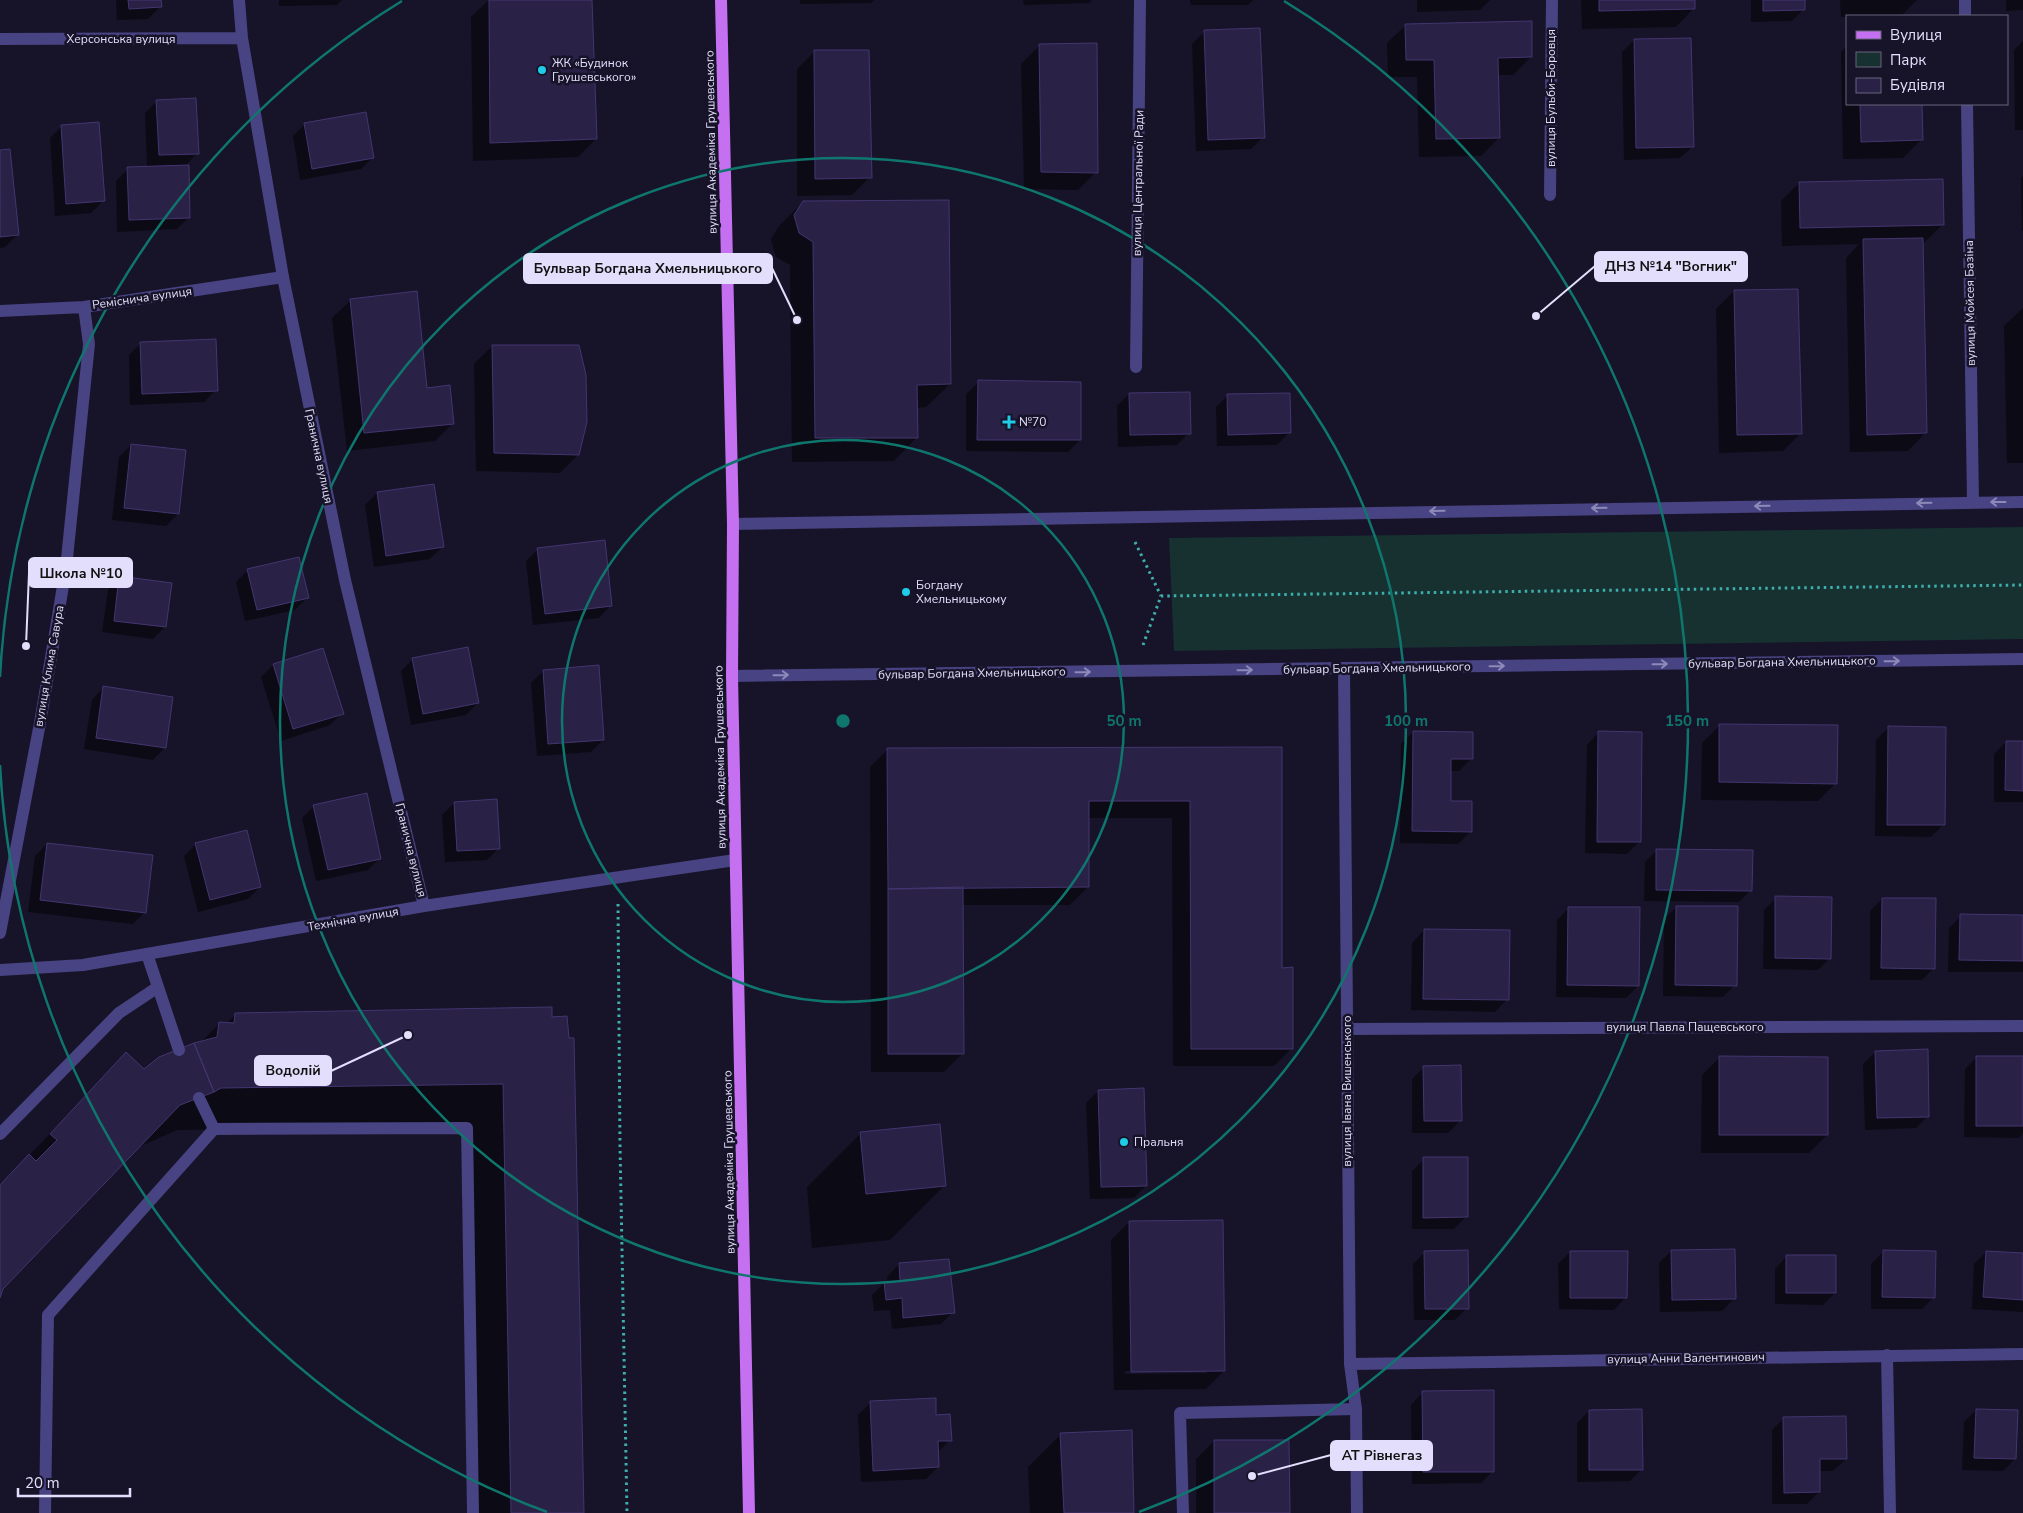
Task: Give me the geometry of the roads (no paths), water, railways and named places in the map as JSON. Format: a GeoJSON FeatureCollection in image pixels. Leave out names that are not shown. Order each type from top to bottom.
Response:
{"type":"FeatureCollection","features":[{"type":"Feature","properties":{"kind":"main road","name":"вулиця Академіка Грушевського"},"geometry":{"type":"LineString","coordinates":[[722,0],[734,524],[732,676],[749,1513]]}},
{"type":"Feature","properties":{"kind":"street","name":"Гранична вулиця"},"geometry":{"type":"LineString","coordinates":[[239,0],[242,38],[283,277],[345,580],[424,906]]}},
{"type":"Feature","properties":{"kind":"street","name":"вулиця Центральної Ради"},"geometry":{"type":"LineString","coordinates":[[1136,366],[1140,0]]}},
{"type":"Feature","properties":{"kind":"street","name":"вулиця Бульби-Боровця"},"geometry":{"type":"LineString","coordinates":[[1550,195],[1552,0]]}},
{"type":"Feature","properties":{"kind":"street"},"geometry":{"type":"LineString","coordinates":[[1965,0],[1965,15]]}},
{"type":"Feature","properties":{"kind":"street","name":"Херсонська вулиця"},"geometry":{"type":"LineString","coordinates":[[0,39],[242,38]]}},
{"type":"Feature","properties":{"kind":"street","name":"вулиця Мойсея Базіна"},"geometry":{"type":"LineString","coordinates":[[1966,105],[1973,502]]}},
{"type":"Feature","properties":{"kind":"street","name":"Реміснича вулиця"},"geometry":{"type":"LineString","coordinates":[[0,311],[84,307],[283,277]]}},
{"type":"Feature","properties":{"kind":"street","name":"вулиця Клима Савура"},"geometry":{"type":"LineString","coordinates":[[0,934],[66,568],[89,344],[84,307]]}},
{"type":"Feature","properties":{"kind":"street"},"geometry":{"type":"LineString","coordinates":[[734,524],[2023,502]]}},
{"type":"Feature","properties":{"kind":"street","name":"бульвар Богдана Хмельницького"},"geometry":{"type":"LineString","coordinates":[[732,676],[2023,659]]}},
{"type":"Feature","properties":{"kind":"street","name":"вулиця Івана Вишенського"},"geometry":{"type":"LineString","coordinates":[[1344,668],[1350,1364],[1356,1409],[1357,1513]]}},
{"type":"Feature","properties":{"kind":"street","name":"Технічна вулиця"},"geometry":{"type":"LineString","coordinates":[[0,970],[83,965],[424,906],[735,860]]}},
{"type":"Feature","properties":{"kind":"street"},"geometry":{"type":"LineString","coordinates":[[147,954],[178,1050]]}},
{"type":"Feature","properties":{"kind":"street"},"geometry":{"type":"LineString","coordinates":[[0,1134],[119,1013],[158,987]]}},
{"type":"Feature","properties":{"kind":"street","name":"вулиця Павла Пащевського"},"geometry":{"type":"LineString","coordinates":[[1347,1029],[2023,1026]]}},
{"type":"Feature","properties":{"kind":"street"},"geometry":{"type":"LineString","coordinates":[[199,1098],[214,1128]]}},
{"type":"Feature","properties":{"kind":"street"},"geometry":{"type":"LineString","coordinates":[[45,1513],[48,1315],[214,1128],[467,1128],[473,1513]]}},
{"type":"Feature","properties":{"kind":"street","name":"вулиця Анни Валентинович"},"geometry":{"type":"LineString","coordinates":[[1350,1364],[2023,1354]]}},
{"type":"Feature","properties":{"kind":"street"},"geometry":{"type":"LineString","coordinates":[[1887,1355],[1890,1513]]}},
{"type":"Feature","properties":{"kind":"street"},"geometry":{"type":"LineString","coordinates":[[1183,1513],[1180,1414],[1356,1409]]}},
{"type":"Feature","properties":{"kind":"place","name":"ЖК «Будинок Грушевського»"},"geometry":{"type":"Point","coordinates":[542,70]}},
{"type":"Feature","properties":{"kind":"place","name":"ДНЗ №14 \"Вогник\""},"geometry":{"type":"Point","coordinates":[1536,316]}},
{"type":"Feature","properties":{"kind":"place","name":"Бульвар Богдана Хмельницького"},"geometry":{"type":"Point","coordinates":[797,320]}},
{"type":"Feature","properties":{"kind":"place","name":"№70"},"geometry":{"type":"Point","coordinates":[1009,422]}},
{"type":"Feature","properties":{"kind":"place","name":"Богдану Хмельницькому"},"geometry":{"type":"Point","coordinates":[906,592]}},
{"type":"Feature","properties":{"kind":"place","name":"Школа №10"},"geometry":{"type":"Point","coordinates":[26,646]}},
{"type":"Feature","properties":{"kind":"place","name":"Водолій"},"geometry":{"type":"Point","coordinates":[408,1035]}},
{"type":"Feature","properties":{"kind":"place","name":"Пральня"},"geometry":{"type":"Point","coordinates":[1124,1142]}},
{"type":"Feature","properties":{"kind":"place","name":"АТ Рівнегаз"},"geometry":{"type":"Point","coordinates":[1252,1476]}}]}
